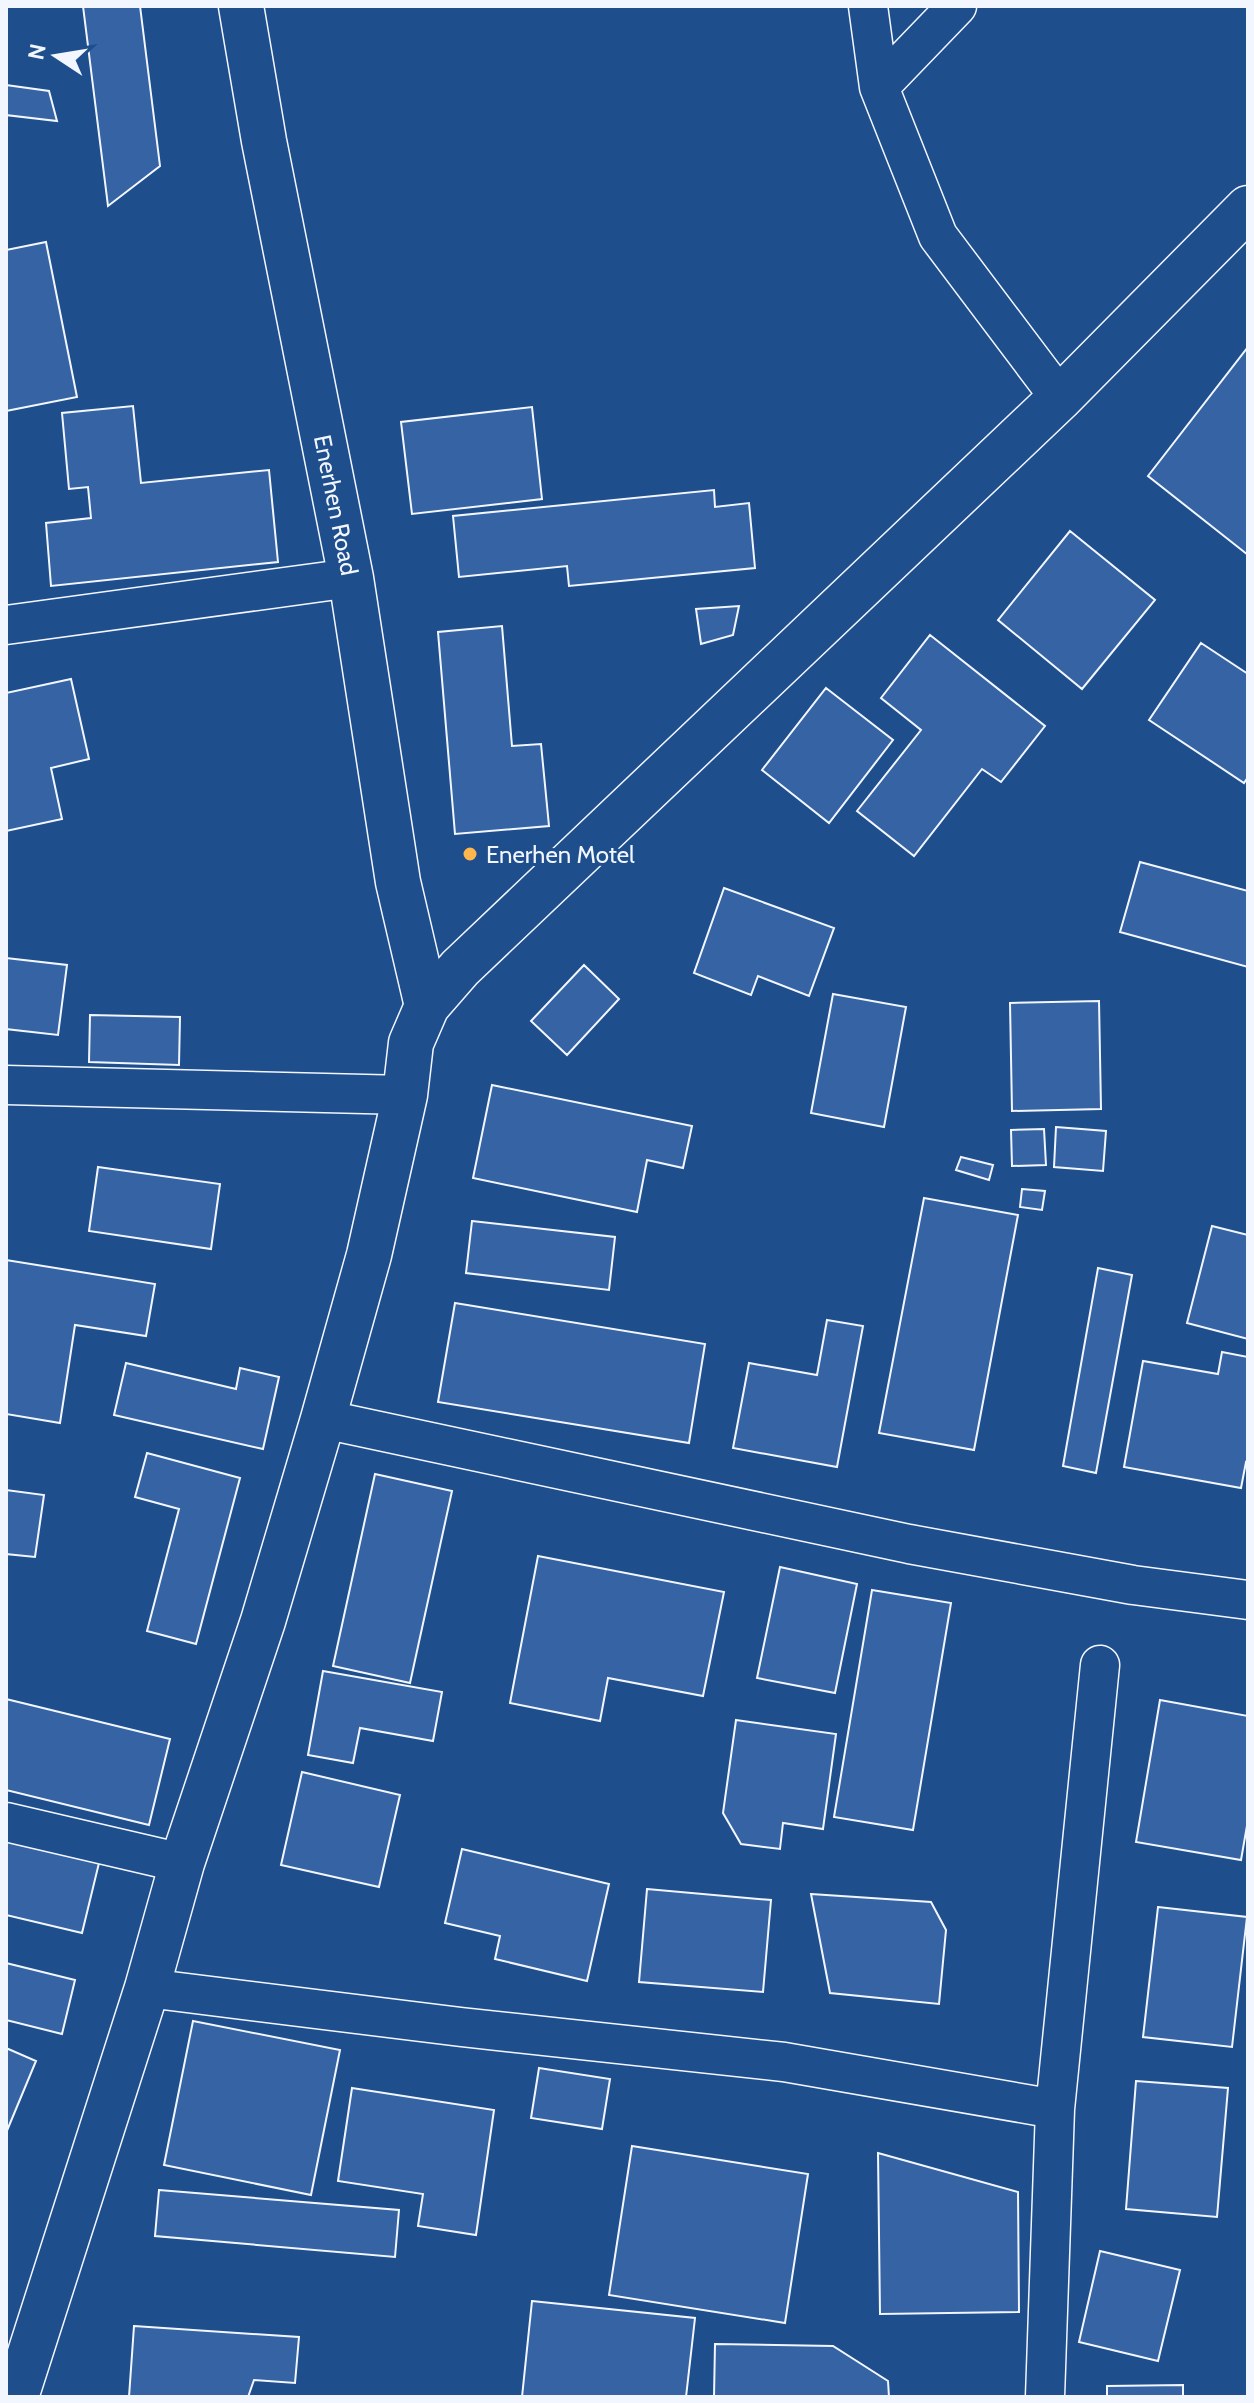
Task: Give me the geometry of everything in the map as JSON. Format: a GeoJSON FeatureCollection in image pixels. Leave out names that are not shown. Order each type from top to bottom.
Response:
{"type":"FeatureCollection","features":[{"type":"Feature","properties":{"kind":"main road","name":"Enerhen Road"},"geometry":{"type":"LineString","coordinates":[[241,6],[264,141],[351,578],[398,882],[427,1006]]}},
{"type":"Feature","properties":{"kind":"main road"},"geometry":{"type":"LineString","coordinates":[[16,2397],[147,1988],[182,1863],[263,1621],[323,1419],[369,1255],[405,1095],[411,1043],[427,1006],[460,968],[1060,398],[1248,208]]}},
{"type":"Feature","properties":{"kind":"street"},"geometry":{"type":"LineString","coordinates":[[868,6],[879,87],[938,236],[1060,398]]}},
{"type":"Feature","properties":{"kind":"street"},"geometry":{"type":"LineString","coordinates":[[879,87],[957,6]]}},
{"type":"Feature","properties":{"kind":"street"},"geometry":{"type":"LineString","coordinates":[[6,625],[351,578]]}},
{"type":"Feature","properties":{"kind":"street"},"geometry":{"type":"LineString","coordinates":[[6,1085],[405,1095]]}},
{"type":"Feature","properties":{"kind":"street"},"geometry":{"type":"LineString","coordinates":[[323,1419],[909,1544],[1133,1585],[1248,1600]]}},
{"type":"Feature","properties":{"kind":"street"},"geometry":{"type":"LineString","coordinates":[[1045,2397],[1055,2109],[1100,1665]]}},
{"type":"Feature","properties":{"kind":"street"},"geometry":{"type":"LineString","coordinates":[[6,1822],[182,1863]]}},
{"type":"Feature","properties":{"kind":"street"},"geometry":{"type":"LineString","coordinates":[[147,1988],[461,2027],[784,2062],[1055,2109]]}},
{"type":"Feature","properties":{"kind":"building"},"geometry":{"type":"Polygon","coordinates":[[[83,6],[140,6],[160,166],[108,206],[83,6]]]}},
{"type":"Feature","properties":{"kind":"building"},"geometry":{"type":"Polygon","coordinates":[[[6,85],[49,91],[57,121],[6,115],[6,85]]]}},
{"type":"Feature","properties":{"kind":"building"},"geometry":{"type":"Polygon","coordinates":[[[46,242],[77,397],[6,411],[6,250],[46,242]]]}},
{"type":"Feature","properties":{"kind":"building"},"geometry":{"type":"Polygon","coordinates":[[[1248,347],[1248,555],[1148,476],[1248,347]]]}},
{"type":"Feature","properties":{"kind":"building"},"geometry":{"type":"Polygon","coordinates":[[[133,406],[141,483],[269,470],[278,562],[51,586],[46,523],[91,518],[88,487],[69,489],[62,413],[133,406]]]}},
{"type":"Feature","properties":{"kind":"building"},"geometry":{"type":"Polygon","coordinates":[[[532,407],[542,499],[412,514],[401,422],[532,407]]]}},
{"type":"Feature","properties":{"kind":"building"},"geometry":{"type":"Polygon","coordinates":[[[714,490],[715,507],[749,503],[755,568],[569,586],[567,566],[459,577],[453,516],[714,490]]]}},
{"type":"Feature","properties":{"kind":"building"},"geometry":{"type":"Polygon","coordinates":[[[1070,531],[1155,600],[1082,689],[998,620],[1070,531]]]}},
{"type":"Feature","properties":{"kind":"building"},"geometry":{"type":"Polygon","coordinates":[[[739,606],[733,635],[701,644],[696,609],[739,606]]]}},
{"type":"Feature","properties":{"kind":"building"},"geometry":{"type":"Polygon","coordinates":[[[502,626],[512,746],[541,744],[549,826],[455,834],[438,632],[502,626]]]}},
{"type":"Feature","properties":{"kind":"building"},"geometry":{"type":"Polygon","coordinates":[[[930,635],[1045,726],[1001,782],[982,769],[914,856],[857,811],[921,730],[881,698],[930,635]]]}},
{"type":"Feature","properties":{"kind":"building"},"geometry":{"type":"Polygon","coordinates":[[[1201,643],[1248,674],[1248,777],[1244,783],[1149,720],[1201,643]]]}},
{"type":"Feature","properties":{"kind":"building"},"geometry":{"type":"Polygon","coordinates":[[[71,679],[89,759],[51,768],[62,819],[6,831],[6,693],[71,679]]]}},
{"type":"Feature","properties":{"kind":"building"},"geometry":{"type":"Polygon","coordinates":[[[826,688],[893,740],[829,823],[762,770],[826,688]]]}},
{"type":"Feature","properties":{"kind":"building"},"geometry":{"type":"Polygon","coordinates":[[[1140,862],[1248,891],[1248,967],[1120,932],[1140,862]]]}},
{"type":"Feature","properties":{"kind":"building"},"geometry":{"type":"Polygon","coordinates":[[[724,888],[834,928],[809,996],[758,976],[751,995],[694,973],[724,888]]]}},
{"type":"Feature","properties":{"kind":"building"},"geometry":{"type":"Polygon","coordinates":[[[6,958],[67,965],[58,1035],[6,1029],[6,958]]]}},
{"type":"Feature","properties":{"kind":"building"},"geometry":{"type":"Polygon","coordinates":[[[584,965],[619,999],[567,1055],[531,1021],[584,965]]]}},
{"type":"Feature","properties":{"kind":"building"},"geometry":{"type":"Polygon","coordinates":[[[833,994],[906,1007],[884,1127],[811,1113],[833,994]]]}},
{"type":"Feature","properties":{"kind":"building"},"geometry":{"type":"Polygon","coordinates":[[[1099,1001],[1101,1109],[1012,1111],[1010,1003],[1099,1001]]]}},
{"type":"Feature","properties":{"kind":"building"},"geometry":{"type":"Polygon","coordinates":[[[90,1015],[180,1017],[179,1065],[89,1062],[90,1015]]]}},
{"type":"Feature","properties":{"kind":"building"},"geometry":{"type":"Polygon","coordinates":[[[492,1085],[692,1126],[683,1168],[647,1160],[637,1212],[473,1178],[492,1085]]]}},
{"type":"Feature","properties":{"kind":"building"},"geometry":{"type":"Polygon","coordinates":[[[1056,1127],[1106,1131],[1103,1171],[1054,1167],[1056,1127]]]}},
{"type":"Feature","properties":{"kind":"building"},"geometry":{"type":"Polygon","coordinates":[[[1044,1129],[1046,1165],[1012,1166],[1011,1130],[1044,1129]]]}},
{"type":"Feature","properties":{"kind":"building"},"geometry":{"type":"Polygon","coordinates":[[[961,1157],[993,1165],[989,1180],[956,1170],[961,1157]]]}},
{"type":"Feature","properties":{"kind":"building"},"geometry":{"type":"Polygon","coordinates":[[[98,1167],[220,1184],[211,1249],[89,1231],[98,1167]]]}},
{"type":"Feature","properties":{"kind":"building"},"geometry":{"type":"Polygon","coordinates":[[[1022,1189],[1045,1191],[1042,1210],[1020,1207],[1022,1189]]]}},
{"type":"Feature","properties":{"kind":"building"},"geometry":{"type":"Polygon","coordinates":[[[924,1198],[1018,1215],[974,1450],[879,1433],[924,1198]]]}},
{"type":"Feature","properties":{"kind":"building"},"geometry":{"type":"Polygon","coordinates":[[[472,1221],[615,1237],[609,1290],[466,1273],[472,1221]]]}},
{"type":"Feature","properties":{"kind":"building"},"geometry":{"type":"Polygon","coordinates":[[[1212,1226],[1248,1235],[1248,1339],[1187,1323],[1212,1226]]]}},
{"type":"Feature","properties":{"kind":"building"},"geometry":{"type":"Polygon","coordinates":[[[6,1260],[155,1284],[146,1336],[75,1325],[60,1423],[6,1414],[6,1260]]]}},
{"type":"Feature","properties":{"kind":"building"},"geometry":{"type":"Polygon","coordinates":[[[1098,1268],[1132,1275],[1096,1473],[1063,1466],[1098,1268]]]}},
{"type":"Feature","properties":{"kind":"building"},"geometry":{"type":"Polygon","coordinates":[[[455,1303],[705,1344],[689,1443],[438,1402],[455,1303]]]}},
{"type":"Feature","properties":{"kind":"building"},"geometry":{"type":"Polygon","coordinates":[[[827,1320],[863,1326],[837,1467],[733,1448],[749,1363],[817,1375],[827,1320]]]}},
{"type":"Feature","properties":{"kind":"building"},"geometry":{"type":"Polygon","coordinates":[[[1222,1352],[1248,1357],[1248,1463],[1241,1488],[1124,1467],[1143,1361],[1218,1374],[1222,1352]]]}},
{"type":"Feature","properties":{"kind":"building"},"geometry":{"type":"Polygon","coordinates":[[[126,1363],[236,1389],[240,1368],[279,1377],[263,1449],[114,1415],[126,1363]]]}},
{"type":"Feature","properties":{"kind":"building"},"geometry":{"type":"Polygon","coordinates":[[[147,1453],[240,1478],[196,1644],[147,1631],[179,1509],[135,1497],[147,1453]]]}},
{"type":"Feature","properties":{"kind":"building"},"geometry":{"type":"Polygon","coordinates":[[[375,1474],[452,1491],[410,1683],[333,1666],[375,1474]]]}},
{"type":"Feature","properties":{"kind":"building"},"geometry":{"type":"Polygon","coordinates":[[[6,1490],[44,1495],[35,1557],[6,1554],[6,1490]]]}},
{"type":"Feature","properties":{"kind":"building"},"geometry":{"type":"Polygon","coordinates":[[[538,1556],[724,1592],[703,1696],[608,1678],[600,1721],[510,1703],[538,1556]]]}},
{"type":"Feature","properties":{"kind":"building"},"geometry":{"type":"Polygon","coordinates":[[[780,1567],[857,1584],[835,1693],[757,1678],[780,1567]]]}},
{"type":"Feature","properties":{"kind":"building"},"geometry":{"type":"Polygon","coordinates":[[[872,1590],[951,1603],[913,1830],[834,1817],[872,1590]]]}},
{"type":"Feature","properties":{"kind":"building"},"geometry":{"type":"Polygon","coordinates":[[[323,1671],[442,1692],[433,1741],[360,1728],[353,1763],[308,1755],[323,1671]]]}},
{"type":"Feature","properties":{"kind":"building"},"geometry":{"type":"Polygon","coordinates":[[[6,1699],[170,1739],[149,1825],[6,1790],[6,1699]]]}},
{"type":"Feature","properties":{"kind":"building"},"geometry":{"type":"Polygon","coordinates":[[[1160,1700],[1248,1716],[1248,1820],[1241,1860],[1136,1842],[1160,1700]]]}},
{"type":"Feature","properties":{"kind":"building"},"geometry":{"type":"Polygon","coordinates":[[[736,1720],[836,1734],[823,1829],[783,1823],[780,1849],[741,1844],[723,1813],[736,1720]]]}},
{"type":"Feature","properties":{"kind":"building"},"geometry":{"type":"Polygon","coordinates":[[[302,1772],[400,1795],[379,1887],[281,1865],[302,1772]]]}},
{"type":"Feature","properties":{"kind":"building"},"geometry":{"type":"Polygon","coordinates":[[[6,1840],[99,1863],[82,1933],[6,1915],[6,1840]]]}},
{"type":"Feature","properties":{"kind":"building"},"geometry":{"type":"Polygon","coordinates":[[[462,1849],[609,1884],[587,1981],[495,1959],[500,1936],[445,1923],[462,1849]]]}},
{"type":"Feature","properties":{"kind":"building"},"geometry":{"type":"Polygon","coordinates":[[[647,1889],[771,1900],[763,1992],[639,1982],[647,1889]]]}},
{"type":"Feature","properties":{"kind":"building"},"geometry":{"type":"Polygon","coordinates":[[[811,1894],[931,1902],[946,1930],[939,2004],[830,1993],[811,1894]]]}},
{"type":"Feature","properties":{"kind":"building"},"geometry":{"type":"Polygon","coordinates":[[[1158,1907],[1247,1917],[1232,2047],[1143,2037],[1158,1907]]]}},
{"type":"Feature","properties":{"kind":"building"},"geometry":{"type":"Polygon","coordinates":[[[6,1963],[75,1980],[62,2034],[6,2020],[6,1963]]]}},
{"type":"Feature","properties":{"kind":"building"},"geometry":{"type":"Polygon","coordinates":[[[193,2021],[340,2050],[311,2195],[164,2165],[193,2021]]]}},
{"type":"Feature","properties":{"kind":"building"},"geometry":{"type":"Polygon","coordinates":[[[6,2048],[36,2061],[6,2133],[6,2048]]]}},
{"type":"Feature","properties":{"kind":"building"},"geometry":{"type":"Polygon","coordinates":[[[539,2068],[610,2079],[602,2129],[531,2118],[539,2068]]]}},
{"type":"Feature","properties":{"kind":"building"},"geometry":{"type":"Polygon","coordinates":[[[1136,2081],[1228,2088],[1217,2217],[1126,2209],[1136,2081]]]}},
{"type":"Feature","properties":{"kind":"building"},"geometry":{"type":"Polygon","coordinates":[[[352,2088],[494,2110],[476,2235],[418,2226],[423,2194],[338,2181],[352,2088]]]}},
{"type":"Feature","properties":{"kind":"building"},"geometry":{"type":"Polygon","coordinates":[[[632,2146],[808,2174],[785,2323],[609,2295],[632,2146]]]}},
{"type":"Feature","properties":{"kind":"building"},"geometry":{"type":"Polygon","coordinates":[[[878,2153],[1018,2192],[1019,2312],[880,2314],[878,2153]]]}},
{"type":"Feature","properties":{"kind":"building"},"geometry":{"type":"Polygon","coordinates":[[[159,2190],[399,2210],[395,2257],[155,2236],[159,2190]]]}},
{"type":"Feature","properties":{"kind":"building"},"geometry":{"type":"Polygon","coordinates":[[[1100,2251],[1180,2270],[1158,2361],[1079,2342],[1100,2251]]]}},
{"type":"Feature","properties":{"kind":"building"},"geometry":{"type":"Polygon","coordinates":[[[532,2301],[695,2318],[686,2397],[522,2397],[532,2301]]]}},
{"type":"Feature","properties":{"kind":"building"},"geometry":{"type":"Polygon","coordinates":[[[134,2326],[299,2337],[295,2383],[254,2380],[248,2397],[129,2397],[134,2326]]]}},
{"type":"Feature","properties":{"kind":"building"},"geometry":{"type":"Polygon","coordinates":[[[715,2344],[833,2346],[888,2381],[889,2397],[714,2397],[715,2344]]]}},
{"type":"Feature","properties":{"kind":"building"},"geometry":{"type":"Polygon","coordinates":[[[1183,2385],[1183,2397],[1107,2397],[1107,2386],[1183,2385]]]}},
{"type":"Feature","properties":{"kind":"place","name":"Enerhen Motel"},"geometry":{"type":"Point","coordinates":[470,854]}}]}
